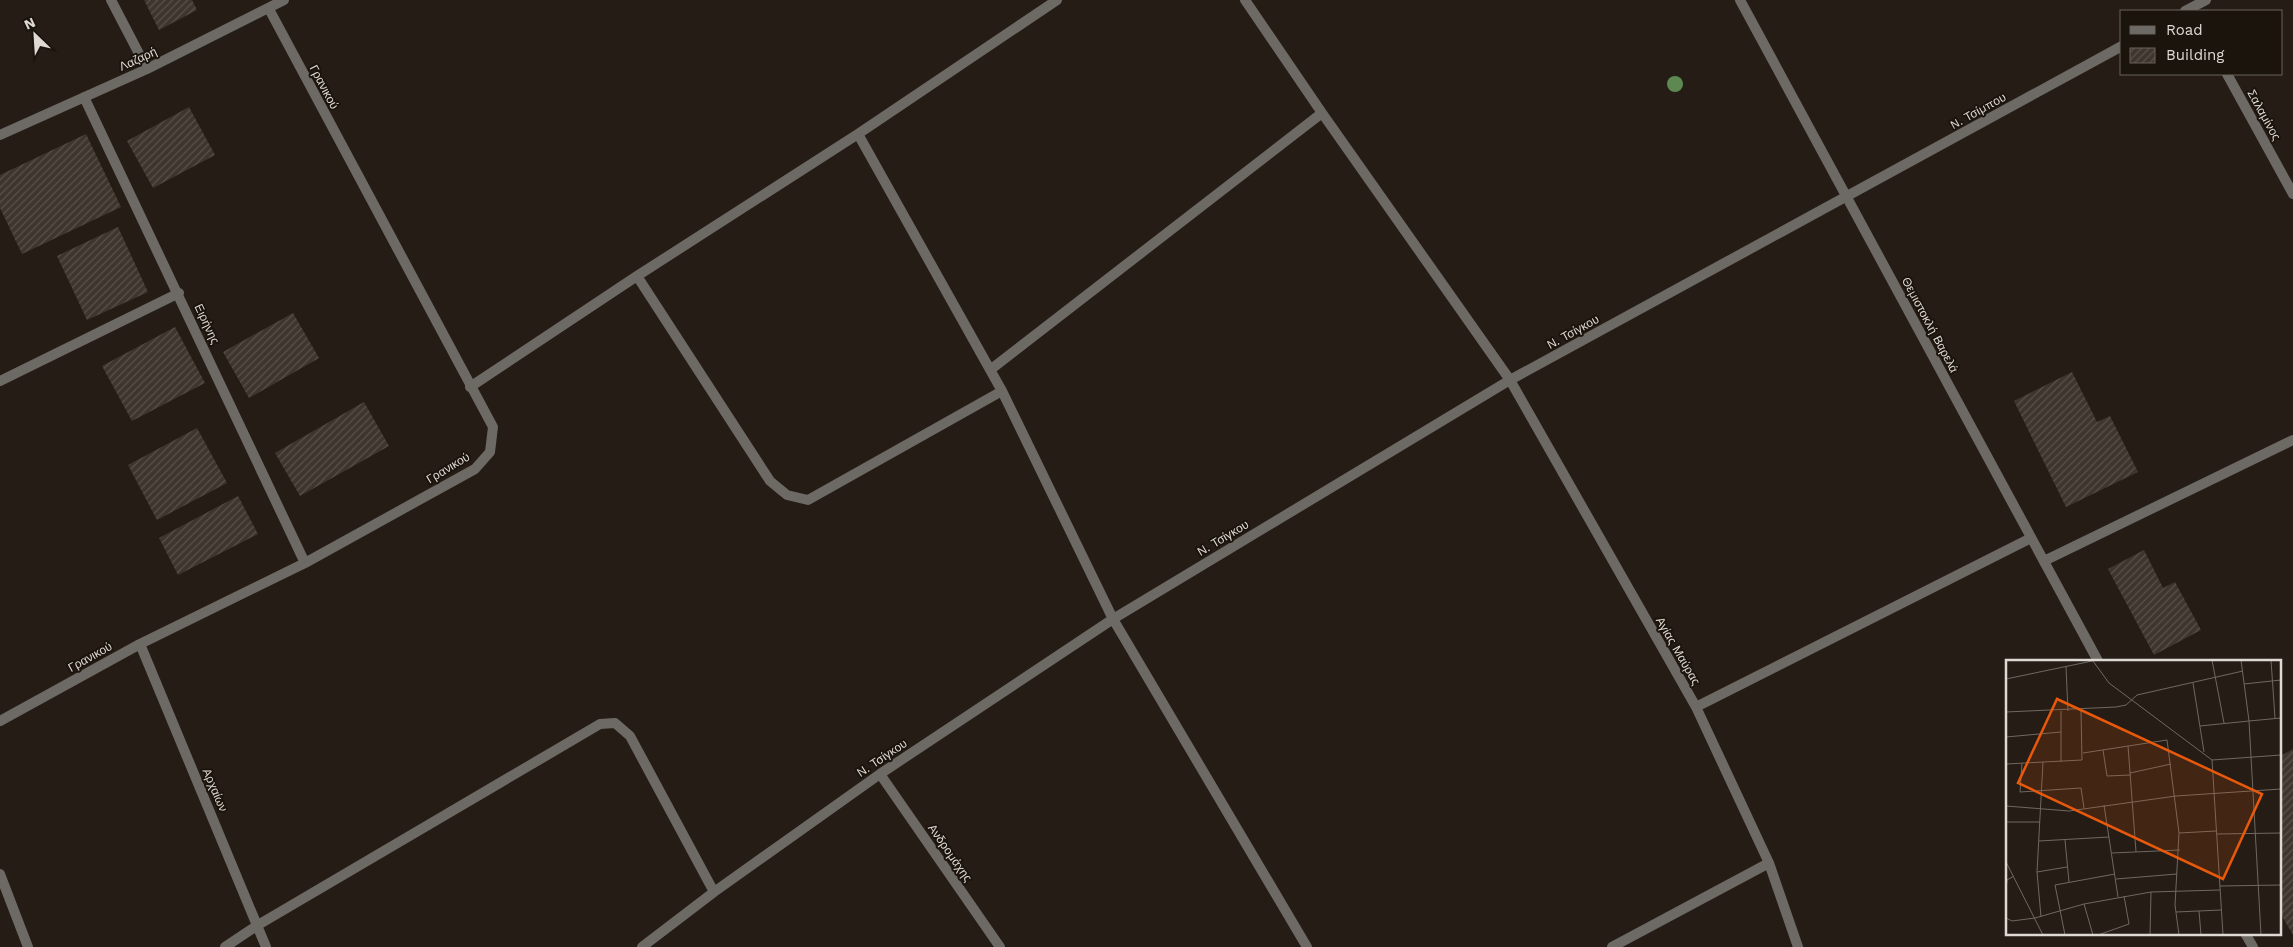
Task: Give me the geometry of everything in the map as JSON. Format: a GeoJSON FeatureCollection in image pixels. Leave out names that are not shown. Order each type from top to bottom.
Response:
{"type":"FeatureCollection","features":[{"type":"Feature","properties":{"kind":"street"},"geometry":{"type":"LineString","coordinates":[[111,0],[147,69]]}},
{"type":"Feature","properties":{"kind":"street","name":"Λαζαρή"},"geometry":{"type":"LineString","coordinates":[[0,135],[147,69],[284,0]]}},
{"type":"Feature","properties":{"kind":"street"},"geometry":{"type":"LineString","coordinates":[[470,387],[637,276],[858,134],[1057,0]]}},
{"type":"Feature","properties":{"kind":"street","name":"Αγίας Μαύρας"},"geometry":{"type":"LineString","coordinates":[[1245,0],[1510,380],[1696,707],[1769,863],[1798,947]]}},
{"type":"Feature","properties":{"kind":"street","name":"Θεμιστοκλή Βαρελά"},"geometry":{"type":"LineString","coordinates":[[1740,0],[2097,660]]}},
{"type":"Feature","properties":{"kind":"street"},"geometry":{"type":"LineString","coordinates":[[2189,8],[2206,0]]}},
{"type":"Feature","properties":{"kind":"street","name":"Γρανικού"},"geometry":{"type":"LineString","coordinates":[[0,720],[140,644],[306,564],[475,469],[490,452],[493,427],[269,9]]}},
{"type":"Feature","properties":{"kind":"street","name":"N. Τσίμπου"},"geometry":{"type":"LineString","coordinates":[[1847,197],[2120,47]]}},
{"type":"Feature","properties":{"kind":"street","name":"Σαλαμίνος"},"geometry":{"type":"LineString","coordinates":[[2228,75],[2293,194]]}},
{"type":"Feature","properties":{"kind":"street","name":"Ειρήνης"},"geometry":{"type":"LineString","coordinates":[[84,97],[179,293],[306,564]]}},
{"type":"Feature","properties":{"kind":"street"},"geometry":{"type":"LineString","coordinates":[[990,370],[1322,113]]}},
{"type":"Feature","properties":{"kind":"street"},"geometry":{"type":"LineString","coordinates":[[858,134],[1002,391],[1113,619],[1307,947]]}},
{"type":"Feature","properties":{"kind":"street","name":"Ν. Τσίγκου"},"geometry":{"type":"LineString","coordinates":[[642,947],[714,892],[880,774],[1113,619],[1510,380],[1847,197]]}},
{"type":"Feature","properties":{"kind":"street"},"geometry":{"type":"LineString","coordinates":[[637,276],[770,481],[788,495],[808,500],[1002,391]]}},
{"type":"Feature","properties":{"kind":"street"},"geometry":{"type":"LineString","coordinates":[[0,381],[179,293]]}},
{"type":"Feature","properties":{"kind":"street"},"geometry":{"type":"LineString","coordinates":[[2044,561],[2293,440]]}},
{"type":"Feature","properties":{"kind":"street"},"geometry":{"type":"LineString","coordinates":[[1696,707],[2031,538]]}},
{"type":"Feature","properties":{"kind":"street","name":"Αρχαίων"},"geometry":{"type":"LineString","coordinates":[[140,644],[266,947]]}},
{"type":"Feature","properties":{"kind":"street"},"geometry":{"type":"LineString","coordinates":[[226,947],[258,926],[600,724],[615,723],[630,736],[714,892]]}},
{"type":"Feature","properties":{"kind":"street","name":"Ανδρομάχης"},"geometry":{"type":"LineString","coordinates":[[880,774],[1000,947]]}},
{"type":"Feature","properties":{"kind":"street"},"geometry":{"type":"LineString","coordinates":[[1612,947],[1769,863]]}},
{"type":"Feature","properties":{"kind":"street"},"geometry":{"type":"LineString","coordinates":[[0,874],[28,947]]}},
{"type":"Feature","properties":{"kind":"street"},"geometry":{"type":"LineString","coordinates":[[2246,934],[2253,947]]}},
{"type":"Feature","properties":{"kind":"building"},"geometry":{"type":"Polygon","coordinates":[[[144,0],[192,0],[197,10],[159,30],[144,0]]]}},
{"type":"Feature","properties":{"kind":"building"},"geometry":{"type":"Polygon","coordinates":[[[189,107],[215,155],[153,188],[127,141],[189,107]]]}},
{"type":"Feature","properties":{"kind":"building"},"geometry":{"type":"Polygon","coordinates":[[[86,134],[121,207],[22,254],[0,208],[0,175],[86,134]]]}},
{"type":"Feature","properties":{"kind":"building"},"geometry":{"type":"Polygon","coordinates":[[[118,227],[148,292],[87,320],[57,256],[118,227]]]}},
{"type":"Feature","properties":{"kind":"building"},"geometry":{"type":"Polygon","coordinates":[[[293,313],[319,358],[249,398],[223,352],[293,313]]]}},
{"type":"Feature","properties":{"kind":"building"},"geometry":{"type":"Polygon","coordinates":[[[175,327],[205,383],[132,421],[102,366],[175,327]]]}},
{"type":"Feature","properties":{"kind":"building"},"geometry":{"type":"Polygon","coordinates":[[[2072,372],[2097,422],[2110,416],[2138,472],[2066,507],[2014,401],[2072,372]]]}},
{"type":"Feature","properties":{"kind":"building"},"geometry":{"type":"Polygon","coordinates":[[[364,402],[389,446],[300,496],[275,453],[364,402]]]}},
{"type":"Feature","properties":{"kind":"building"},"geometry":{"type":"Polygon","coordinates":[[[197,428],[227,483],[157,520],[128,465],[197,428]]]}},
{"type":"Feature","properties":{"kind":"building"},"geometry":{"type":"Polygon","coordinates":[[[238,496],[258,534],[178,575],[159,538],[238,496]]]}},
{"type":"Feature","properties":{"kind":"building"},"geometry":{"type":"Polygon","coordinates":[[[2144,550],[2163,588],[2175,582],[2201,630],[2154,655],[2108,569],[2144,550]]]}},
{"type":"Feature","properties":{"kind":"building"},"geometry":{"type":"Polygon","coordinates":[[[2293,749],[2293,935],[2280,913],[2280,756],[2293,749]]]}}]}
